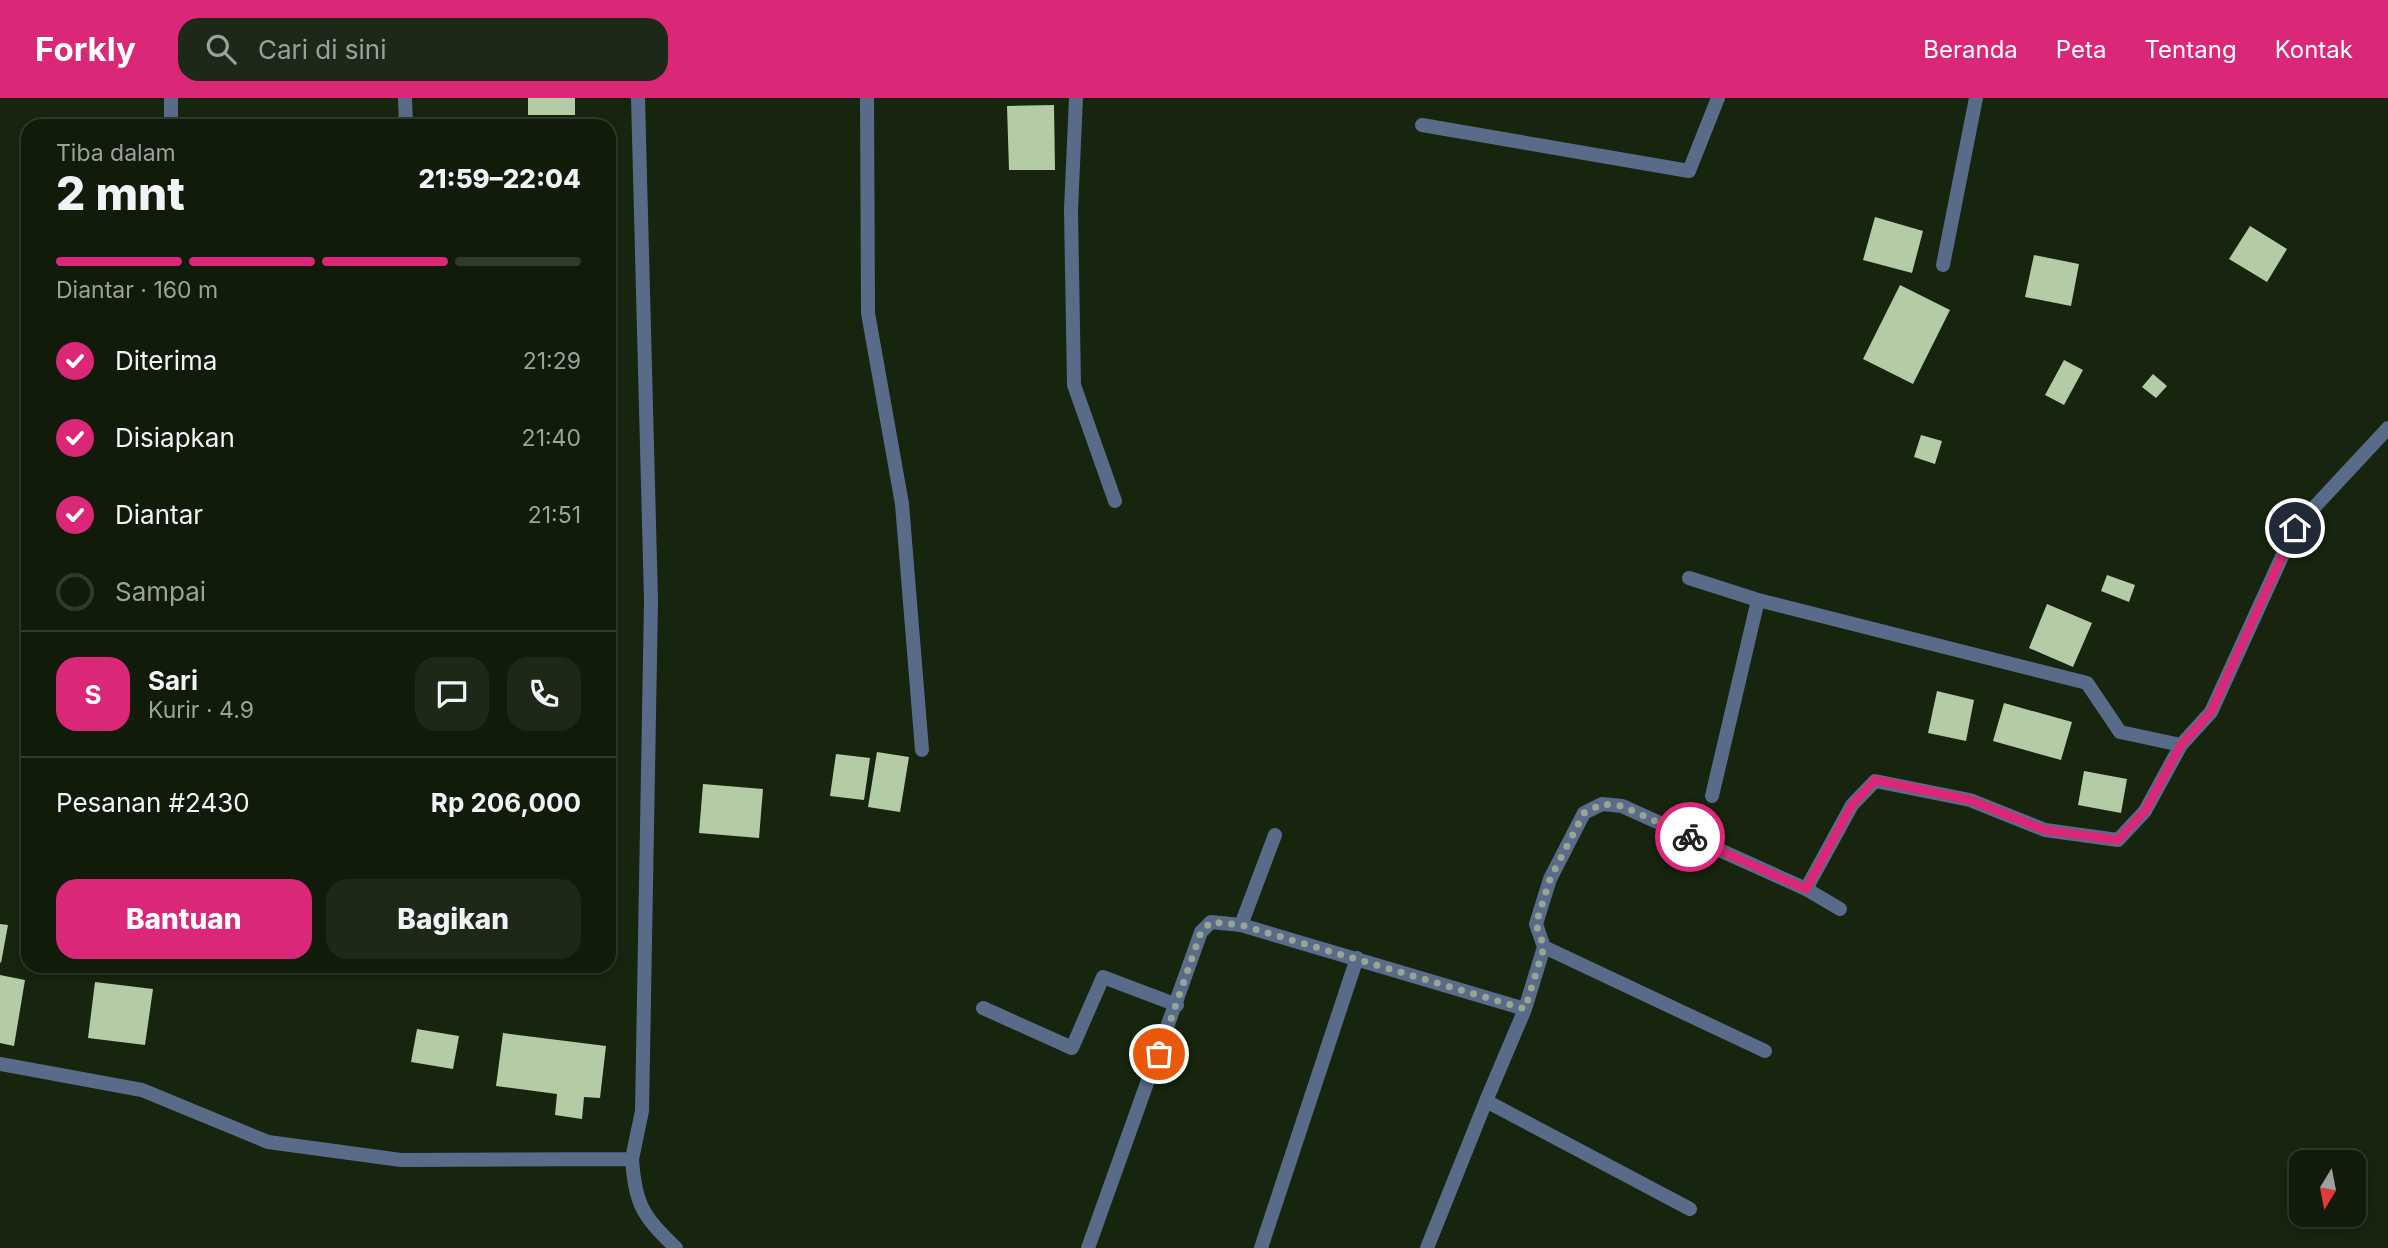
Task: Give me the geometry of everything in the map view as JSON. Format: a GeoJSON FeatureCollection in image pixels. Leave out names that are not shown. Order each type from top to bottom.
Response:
{"type":"FeatureCollection","features":[{"type":"Feature","properties":{"kind":"street"},"geometry":{"type":"LineString","coordinates":[[171,98],[171,119]]}},
{"type":"Feature","properties":{"kind":"street"},"geometry":{"type":"LineString","coordinates":[[405,98],[406,119]]}},
{"type":"Feature","properties":{"kind":"street"},"geometry":{"type":"LineString","coordinates":[[638,98],[651,601],[642,1111],[632,1159],[634,1193],[652,1225],[676,1248]]}},
{"type":"Feature","properties":{"kind":"street"},"geometry":{"type":"LineString","coordinates":[[867,98],[868,313],[902,504],[922,750]]}},
{"type":"Feature","properties":{"kind":"street"},"geometry":{"type":"LineString","coordinates":[[1076,98],[1070,210],[1074,385],[1115,501]]}},
{"type":"Feature","properties":{"kind":"street"},"geometry":{"type":"LineString","coordinates":[[1422,125],[1689,171],[1718,98]]}},
{"type":"Feature","properties":{"kind":"street"},"geometry":{"type":"LineString","coordinates":[[1943,265],[1976,98]]}},
{"type":"Feature","properties":{"kind":"street"},"geometry":{"type":"LineString","coordinates":[[1806,889],[1852,805],[1875,780],[1970,800],[2045,830],[2118,840],[2145,811],[2181,745],[2211,712],[2295,528],[2388,428]]}},
{"type":"Feature","properties":{"kind":"street"},"geometry":{"type":"LineString","coordinates":[[1689,578],[1758,600],[2087,683],[2120,732],[2181,745]]}},
{"type":"Feature","properties":{"kind":"street"},"geometry":{"type":"LineString","coordinates":[[1712,796],[1758,600]]}},
{"type":"Feature","properties":{"kind":"street"},"geometry":{"type":"LineString","coordinates":[[1427,1248],[1525,1009],[1544,947],[1536,924],[1550,879],[1584,813],[1602,804],[1622,806],[1806,889],[1840,909]]}},
{"type":"Feature","properties":{"kind":"street"},"geometry":{"type":"LineString","coordinates":[[1241,925],[1275,835]]}},
{"type":"Feature","properties":{"kind":"street"},"geometry":{"type":"LineString","coordinates":[[1088,1248],[1201,932],[1211,922],[1241,925],[1525,1009]]}},
{"type":"Feature","properties":{"kind":"street"},"geometry":{"type":"LineString","coordinates":[[1544,947],[1765,1051]]}},
{"type":"Feature","properties":{"kind":"street"},"geometry":{"type":"LineString","coordinates":[[1261,1248],[1357,958]]}},
{"type":"Feature","properties":{"kind":"street"},"geometry":{"type":"LineString","coordinates":[[983,1008],[1072,1048],[1103,977],[1177,1005]]}},
{"type":"Feature","properties":{"kind":"street"},"geometry":{"type":"LineString","coordinates":[[0,1064],[142,1090],[268,1142],[401,1160],[632,1159]]}},
{"type":"Feature","properties":{"kind":"street"},"geometry":{"type":"LineString","coordinates":[[1486,1101],[1690,1209]]}},
{"type":"Feature","properties":{"kind":"building"},"geometry":{"type":"Polygon","coordinates":[[[528,98],[575,98],[575,115],[528,115],[528,98]]]}},
{"type":"Feature","properties":{"kind":"building"},"geometry":{"type":"Polygon","coordinates":[[[1054,105],[1055,170],[1009,170],[1007,106],[1054,105]]]}},
{"type":"Feature","properties":{"kind":"building"},"geometry":{"type":"Polygon","coordinates":[[[1875,217],[1923,231],[1912,273],[1863,260],[1875,217]]]}},
{"type":"Feature","properties":{"kind":"building"},"geometry":{"type":"Polygon","coordinates":[[[2250,226],[2287,249],[2267,282],[2229,259],[2250,226]]]}},
{"type":"Feature","properties":{"kind":"building"},"geometry":{"type":"Polygon","coordinates":[[[2034,255],[2079,264],[2071,306],[2025,297],[2034,255]]]}},
{"type":"Feature","properties":{"kind":"building"},"geometry":{"type":"Polygon","coordinates":[[[1900,285],[1950,310],[1913,384],[1863,359],[1900,285]]]}},
{"type":"Feature","properties":{"kind":"building"},"geometry":{"type":"Polygon","coordinates":[[[2064,360],[2083,370],[2064,405],[2045,395],[2064,360]]]}},
{"type":"Feature","properties":{"kind":"building"},"geometry":{"type":"Polygon","coordinates":[[[2153,374],[2167,386],[2156,398],[2142,387],[2153,374]]]}},
{"type":"Feature","properties":{"kind":"building"},"geometry":{"type":"Polygon","coordinates":[[[1921,435],[1942,441],[1935,464],[1914,457],[1921,435]]]}},
{"type":"Feature","properties":{"kind":"building"},"geometry":{"type":"Polygon","coordinates":[[[2107,575],[2135,585],[2129,602],[2101,591],[2107,575]]]}},
{"type":"Feature","properties":{"kind":"building"},"geometry":{"type":"Polygon","coordinates":[[[2047,604],[2092,623],[2073,667],[2029,648],[2047,604]]]}},
{"type":"Feature","properties":{"kind":"building"},"geometry":{"type":"Polygon","coordinates":[[[1937,691],[1974,700],[1966,741],[1928,733],[1937,691]]]}},
{"type":"Feature","properties":{"kind":"building"},"geometry":{"type":"Polygon","coordinates":[[[2004,703],[2072,722],[2061,760],[1993,741],[2004,703]]]}},
{"type":"Feature","properties":{"kind":"building"},"geometry":{"type":"Polygon","coordinates":[[[877,752],[909,757],[900,812],[868,807],[877,752]]]}},
{"type":"Feature","properties":{"kind":"building"},"geometry":{"type":"Polygon","coordinates":[[[836,754],[870,758],[864,800],[830,796],[836,754]]]}},
{"type":"Feature","properties":{"kind":"building"},"geometry":{"type":"Polygon","coordinates":[[[2084,771],[2127,779],[2121,813],[2078,805],[2084,771]]]}},
{"type":"Feature","properties":{"kind":"building"},"geometry":{"type":"Polygon","coordinates":[[[703,784],[763,789],[759,838],[699,833],[703,784]]]}},
{"type":"Feature","properties":{"kind":"building"},"geometry":{"type":"Polygon","coordinates":[[[0,924],[8,925],[1,963],[0,962],[0,924]]]}},
{"type":"Feature","properties":{"kind":"building"},"geometry":{"type":"Polygon","coordinates":[[[0,975],[25,980],[14,1046],[0,1043],[0,975]]]}},
{"type":"Feature","properties":{"kind":"building"},"geometry":{"type":"Polygon","coordinates":[[[95,982],[153,989],[145,1045],[88,1038],[95,982]]]}},
{"type":"Feature","properties":{"kind":"building"},"geometry":{"type":"Polygon","coordinates":[[[417,1029],[459,1036],[453,1069],[411,1062],[417,1029]]]}},
{"type":"Feature","properties":{"kind":"building"},"geometry":{"type":"Polygon","coordinates":[[[503,1033],[606,1046],[600,1098],[584,1097],[582,1119],[555,1115],[557,1094],[496,1086],[503,1033]]]}},
{"type":"Feature","properties":{"kind":"way so far"},"geometry":{"type":"LineString","coordinates":[[1159,1054],[1201,932],[1211,922],[1241,925],[1525,1009],[1544,947],[1536,924],[1550,879],[1584,813],[1602,804],[1622,806],[1690,837]]}},
{"type":"Feature","properties":{"kind":"route"},"geometry":{"type":"LineString","coordinates":[[1690,837],[1806,889],[1852,805],[1875,780],[1970,800],[2045,830],[2118,840],[2145,811],[2181,745],[2211,712],[2295,528]]}}]}
